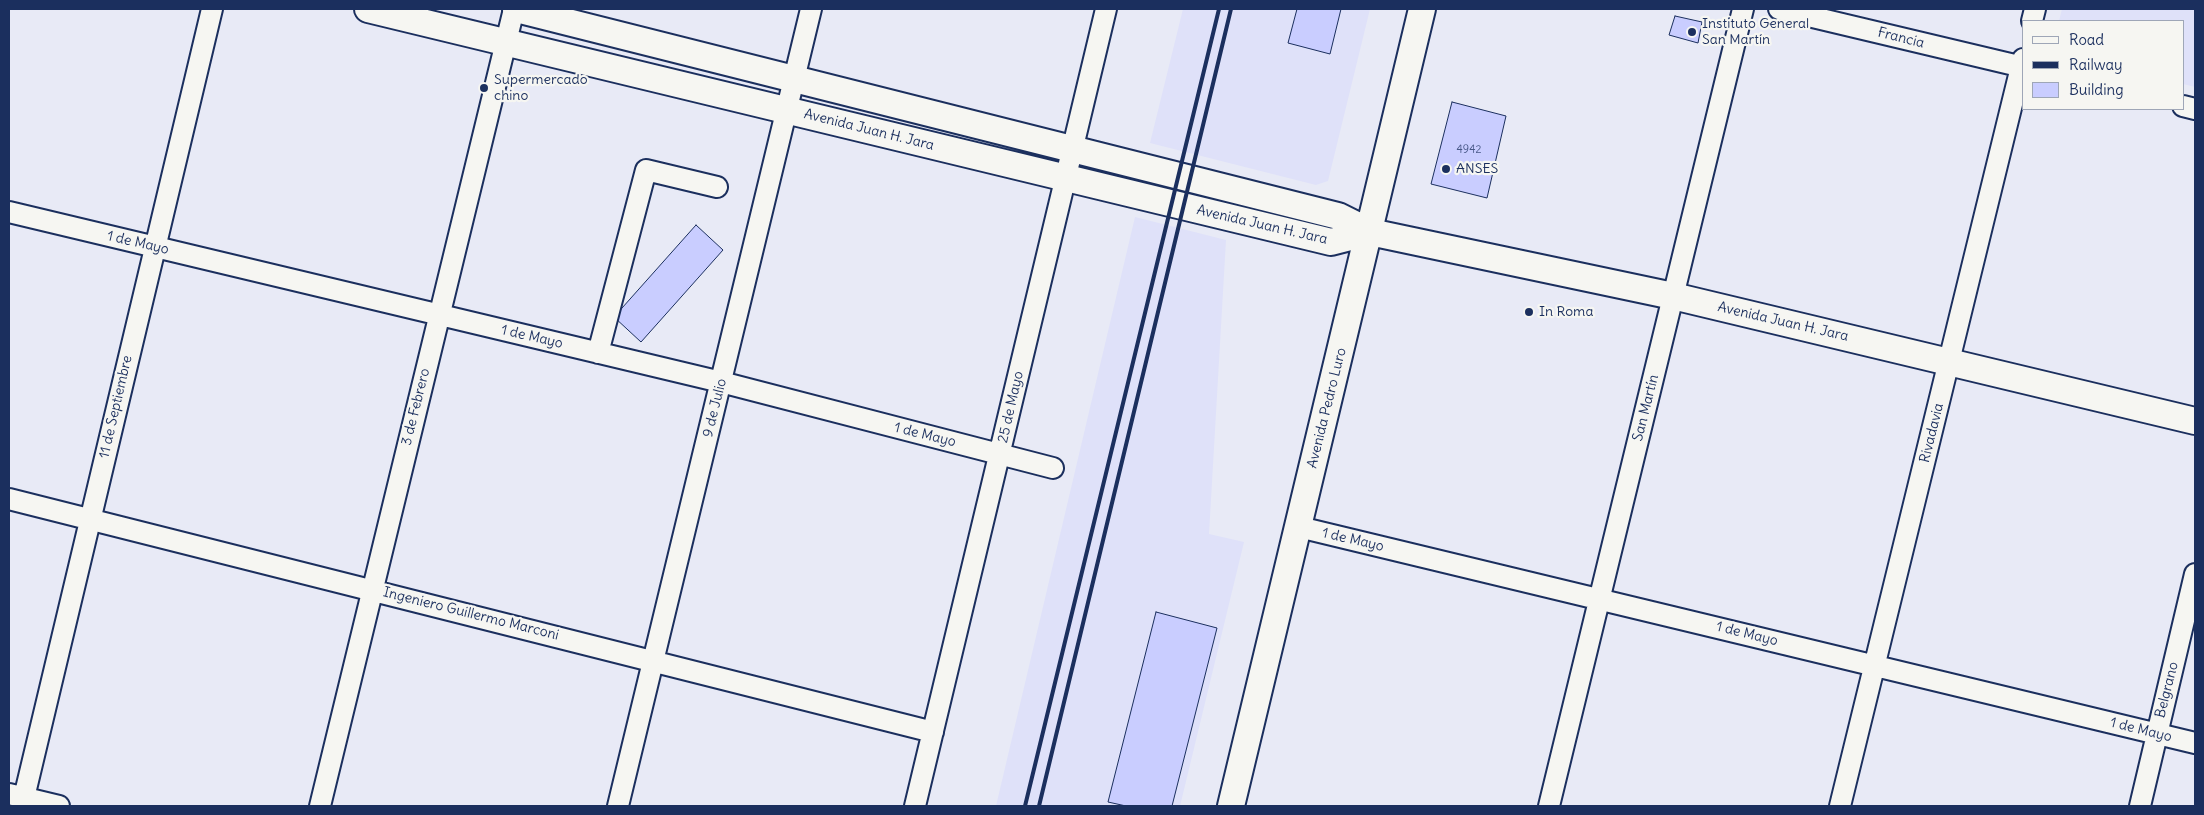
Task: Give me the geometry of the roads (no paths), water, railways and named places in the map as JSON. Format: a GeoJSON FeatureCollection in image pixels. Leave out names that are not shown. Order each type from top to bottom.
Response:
{"type":"FeatureCollection","features":[{"type":"Feature","properties":{"kind":"main road","name":"Avenida Juan H. Jara"},"geometry":{"type":"LineString","coordinates":[[368,9],[1332,242],[1370,232]]}},
{"type":"Feature","properties":{"kind":"main road","name":"Avenida Juan H. Jara"},"geometry":{"type":"LineString","coordinates":[[515,9],[1338,216],[1370,232],[1673,296],[2195,421]]}},
{"type":"Feature","properties":{"kind":"main road","name":"Avenida Pedro Luro"},"geometry":{"type":"LineString","coordinates":[[1231,806],[1422,9]]}},
{"type":"Feature","properties":{"kind":"street","name":"11 de Septiembre"},"geometry":{"type":"LineString","coordinates":[[18,799],[90,518],[212,9]]}},
{"type":"Feature","properties":{"kind":"street","name":"3 de Febrero"},"geometry":{"type":"LineString","coordinates":[[320,806],[515,9]]}},
{"type":"Feature","properties":{"kind":"street","name":"9 de Julio"},"geometry":{"type":"LineString","coordinates":[[618,806],[811,9]]}},
{"type":"Feature","properties":{"kind":"street","name":"25 de Mayo"},"geometry":{"type":"LineString","coordinates":[[915,806],[1106,9]]}},
{"type":"Feature","properties":{"kind":"street","name":"San Martín"},"geometry":{"type":"LineString","coordinates":[[1549,806],[1743,9]]}},
{"type":"Feature","properties":{"kind":"street","name":"Francia"},"geometry":{"type":"LineString","coordinates":[[1780,9],[2022,64]]}},
{"type":"Feature","properties":{"kind":"street","name":"Rivadavia"},"geometry":{"type":"LineString","coordinates":[[1840,806],[1873,665],[1950,361],[2022,64]]}},
{"type":"Feature","properties":{"kind":"street"},"geometry":{"type":"LineString","coordinates":[[598,353],[646,170],[717,187]]}},
{"type":"Feature","properties":{"kind":"street","name":"1 de Mayo"},"geometry":{"type":"LineString","coordinates":[[9,212],[721,382],[1054,468]]}},
{"type":"Feature","properties":{"kind":"street","name":"Ingeniero Guillermo Marconi"},"geometry":{"type":"LineString","coordinates":[[9,499],[933,732]]}},
{"type":"Feature","properties":{"kind":"street","name":"1 de Mayo"},"geometry":{"type":"LineString","coordinates":[[1298,526],[2195,743]]}},
{"type":"Feature","properties":{"kind":"street","name":"Belgrano"},"geometry":{"type":"LineString","coordinates":[[2140,806],[2195,574]]}},
{"type":"Feature","properties":{"kind":"street"},"geometry":{"type":"LineString","coordinates":[[18,799],[59,806]]}},
{"type":"Feature","properties":{"kind":"railway"},"geometry":{"type":"LineString","coordinates":[[1025,806],[1219,9]]}},
{"type":"Feature","properties":{"kind":"railway"},"geometry":{"type":"LineString","coordinates":[[1039,806],[1231,9]]}},
{"type":"Feature","properties":{"kind":"place","name":"Instituto General San Martín"},"geometry":{"type":"Point","coordinates":[1692,32]}},
{"type":"Feature","properties":{"kind":"place","name":"Supermercado chino"},"geometry":{"type":"Point","coordinates":[484,88]}},
{"type":"Feature","properties":{"kind":"place","name":"ANSES"},"geometry":{"type":"Point","coordinates":[1446,169]}},
{"type":"Feature","properties":{"kind":"place","name":"In Roma"},"geometry":{"type":"Point","coordinates":[1529,312]}}]}
